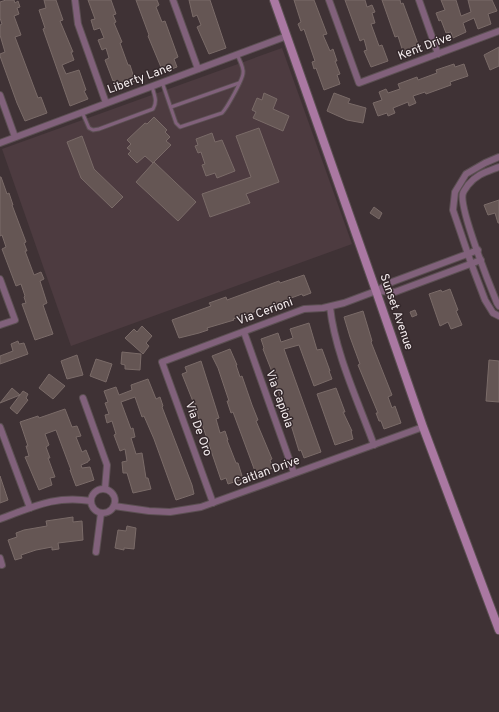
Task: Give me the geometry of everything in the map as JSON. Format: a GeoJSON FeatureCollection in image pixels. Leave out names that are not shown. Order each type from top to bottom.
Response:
{"type":"FeatureCollection","features":[{"type":"Feature","properties":{"kind":"main road","name":"Sunset Avenue"},"geometry":{"type":"LineString","coordinates":[[274,0],[423,427],[499,630]]}},
{"type":"Feature","properties":{"kind":"street"},"geometry":{"type":"LineString","coordinates":[[75,0],[78,24],[106,103]]}},
{"type":"Feature","properties":{"kind":"street"},"geometry":{"type":"LineString","coordinates":[[173,0],[198,69]]}},
{"type":"Feature","properties":{"kind":"street","name":"Kent Drive"},"geometry":{"type":"LineString","coordinates":[[329,0],[359,83],[499,31]]}},
{"type":"Feature","properties":{"kind":"street"},"geometry":{"type":"LineString","coordinates":[[419,0],[438,54]]}},
{"type":"Feature","properties":{"kind":"street","name":"Liberty Lane"},"geometry":{"type":"LineString","coordinates":[[0,143],[287,36]]}},
{"type":"Feature","properties":{"kind":"street"},"geometry":{"type":"LineString","coordinates":[[0,95],[15,137]]}},
{"type":"Feature","properties":{"kind":"street"},"geometry":{"type":"LineString","coordinates":[[499,158],[485,162],[466,174],[455,192],[453,210],[471,263],[486,300],[493,313],[499,316]]}},
{"type":"Feature","properties":{"kind":"street"},"geometry":{"type":"LineString","coordinates":[[499,167],[479,174],[463,193],[462,201],[481,260],[499,306]]}},
{"type":"Feature","properties":{"kind":"street","name":"Via Cerioni"},"geometry":{"type":"LineString","coordinates":[[162,362],[304,309],[330,307],[344,303],[392,282],[478,250]]}},
{"type":"Feature","properties":{"kind":"street","name":"Via Cerioni"},"geometry":{"type":"LineString","coordinates":[[376,290],[395,292],[481,260]]}},
{"type":"Feature","properties":{"kind":"street"},"geometry":{"type":"LineString","coordinates":[[0,279],[15,320],[0,325]]}},
{"type":"Feature","properties":{"kind":"street"},"geometry":{"type":"LineString","coordinates":[[330,307],[337,346],[374,444]]}},
{"type":"Feature","properties":{"kind":"street","name":"Via Capiola"},"geometry":{"type":"LineString","coordinates":[[244,332],[294,473]]}},
{"type":"Feature","properties":{"kind":"street","name":"Via De Oro"},"geometry":{"type":"LineString","coordinates":[[162,362],[213,503]]}},
{"type":"Feature","properties":{"kind":"street"},"geometry":{"type":"LineString","coordinates":[[83,398],[107,465],[105,489]]}},
{"type":"Feature","properties":{"kind":"street"},"geometry":{"type":"LineString","coordinates":[[0,427],[30,508]]}},
{"type":"Feature","properties":{"kind":"street","name":"Caitlan Drive"},"geometry":{"type":"LineString","coordinates":[[114,506],[149,511],[170,512],[201,507],[423,427]]}},
{"type":"Feature","properties":{"kind":"street"},"geometry":{"type":"LineString","coordinates":[[105,489],[114,496],[115,502],[114,506],[109,511],[101,513],[93,507],[91,501],[94,493],[105,489]]}},
{"type":"Feature","properties":{"kind":"street"},"geometry":{"type":"LineString","coordinates":[[0,519],[58,499],[81,499],[91,501]]}},
{"type":"Feature","properties":{"kind":"street"},"geometry":{"type":"LineString","coordinates":[[96,552],[101,513]]}},
{"type":"Feature","properties":{"kind":"street"},"geometry":{"type":"LineString","coordinates":[[0,558],[2,566]]}},
{"type":"Feature","properties":{"kind":"lane"},"geometry":{"type":"LineString","coordinates":[[162,82],[176,123],[180,127],[222,113],[227,108],[244,72],[237,54]]}},
{"type":"Feature","properties":{"kind":"lane"},"geometry":{"type":"LineString","coordinates":[[171,107],[239,83]]}},
{"type":"Feature","properties":{"kind":"lane"},"geometry":{"type":"LineString","coordinates":[[82,112],[89,128],[93,130],[106,127],[153,109],[156,104],[156,98],[152,86]]}},
{"type":"Feature","properties":{"kind":"shaded area"},"geometry":{"type":"Polygon","coordinates":[[[282,48],[352,244],[71,346],[2,149],[282,48]]]}},
{"type":"Feature","properties":{"kind":"building"},"geometry":{"type":"Polygon","coordinates":[[[14,0],[15,3],[18,1],[20,7],[17,8],[19,14],[14,16],[21,35],[15,37],[38,98],[41,97],[47,113],[25,121],[0,56],[0,54],[5,52],[0,35],[0,25],[2,24],[0,18],[0,2],[14,0]]]}},
{"type":"Feature","properties":{"kind":"building"},"geometry":{"type":"Polygon","coordinates":[[[44,0],[56,0],[63,20],[60,21],[73,52],[71,52],[74,60],[62,65],[66,74],[79,70],[86,90],[84,91],[88,99],[70,106],[43,29],[45,28],[39,10],[46,8],[44,0]]]}},
{"type":"Feature","properties":{"kind":"building"},"geometry":{"type":"Polygon","coordinates":[[[88,0],[111,0],[116,14],[113,15],[116,22],[114,23],[135,81],[117,88],[105,60],[109,58],[106,48],[102,50],[98,40],[104,38],[100,28],[94,30],[91,20],[95,19],[88,0]]]}},
{"type":"Feature","properties":{"kind":"building"},"geometry":{"type":"Polygon","coordinates":[[[136,0],[157,0],[159,5],[156,7],[162,22],[165,21],[178,57],[174,59],[177,67],[163,72],[148,36],[149,35],[136,0]]]}},
{"type":"Feature","properties":{"kind":"building"},"geometry":{"type":"Polygon","coordinates":[[[189,0],[210,0],[226,48],[209,54],[197,27],[201,25],[197,15],[193,17],[189,0]]]}},
{"type":"Feature","properties":{"kind":"building"},"geometry":{"type":"Polygon","coordinates":[[[294,0],[314,0],[327,34],[323,35],[330,51],[333,49],[337,61],[335,61],[340,74],[337,75],[340,84],[324,90],[316,68],[314,69],[312,62],[315,61],[304,29],[301,31],[298,24],[301,22],[294,0]]]}},
{"type":"Feature","properties":{"kind":"building"},"geometry":{"type":"Polygon","coordinates":[[[345,0],[365,0],[367,7],[372,5],[375,12],[372,13],[375,23],[371,24],[379,46],[382,45],[388,61],[371,67],[364,51],[367,50],[364,39],[360,41],[345,0]]]}},
{"type":"Feature","properties":{"kind":"building"},"geometry":{"type":"Polygon","coordinates":[[[382,0],[400,0],[401,4],[403,3],[418,44],[412,47],[413,52],[404,55],[398,36],[395,37],[382,0]]]}},
{"type":"Feature","properties":{"kind":"building"},"geometry":{"type":"Polygon","coordinates":[[[441,0],[456,0],[461,16],[471,12],[468,0],[492,0],[497,11],[488,14],[491,24],[478,29],[474,18],[463,23],[466,32],[453,38],[451,32],[446,33],[441,20],[439,21],[436,13],[445,10],[441,0]]]}},
{"type":"Feature","properties":{"kind":"building"},"geometry":{"type":"Polygon","coordinates":[[[499,47],[499,66],[490,70],[484,55],[499,47]]]}},
{"type":"Feature","properties":{"kind":"building"},"geometry":{"type":"Polygon","coordinates":[[[454,64],[455,67],[464,64],[468,76],[450,82],[451,85],[426,94],[425,92],[413,96],[416,103],[409,106],[408,102],[393,108],[395,113],[388,116],[387,113],[378,116],[373,103],[382,100],[379,92],[386,89],[388,93],[400,89],[398,84],[417,77],[418,80],[437,73],[436,70],[454,64]]]}},
{"type":"Feature","properties":{"kind":"building"},"geometry":{"type":"Polygon","coordinates":[[[264,93],[277,99],[273,109],[289,116],[283,131],[253,118],[256,112],[252,110],[257,98],[262,100],[264,93]]]}},
{"type":"Feature","properties":{"kind":"building"},"geometry":{"type":"Polygon","coordinates":[[[334,93],[350,99],[348,103],[366,108],[363,123],[347,120],[327,111],[334,93]]]}},
{"type":"Feature","properties":{"kind":"building"},"geometry":{"type":"Polygon","coordinates":[[[154,117],[167,130],[165,132],[170,137],[166,141],[171,145],[153,163],[145,156],[137,163],[128,154],[131,151],[127,148],[131,144],[127,140],[145,123],[147,124],[154,117]]]}},
{"type":"Feature","properties":{"kind":"building"},"geometry":{"type":"Polygon","coordinates":[[[259,128],[279,182],[246,194],[250,203],[210,217],[202,194],[251,177],[236,136],[259,128]]]}},
{"type":"Feature","properties":{"kind":"building"},"geometry":{"type":"Polygon","coordinates":[[[212,133],[215,142],[222,140],[235,171],[217,178],[215,173],[206,176],[202,165],[205,164],[201,152],[198,153],[195,146],[198,145],[196,139],[212,133]]]}},
{"type":"Feature","properties":{"kind":"building"},"geometry":{"type":"Polygon","coordinates":[[[82,136],[94,169],[123,197],[112,208],[81,178],[67,142],[82,136]]]}},
{"type":"Feature","properties":{"kind":"building"},"geometry":{"type":"Polygon","coordinates":[[[154,162],[196,202],[178,221],[136,182],[154,162]]]}},
{"type":"Feature","properties":{"kind":"building"},"geometry":{"type":"Polygon","coordinates":[[[0,177],[7,194],[9,193],[26,242],[24,243],[27,251],[25,251],[34,275],[41,272],[44,279],[40,281],[47,303],[43,305],[53,334],[35,340],[22,304],[26,303],[21,284],[16,286],[2,249],[6,247],[2,235],[0,236],[0,177]]]}},
{"type":"Feature","properties":{"kind":"building"},"geometry":{"type":"Polygon","coordinates":[[[499,200],[498,223],[495,213],[488,215],[484,205],[499,200]]]}},
{"type":"Feature","properties":{"kind":"building"},"geometry":{"type":"Polygon","coordinates":[[[374,207],[382,213],[379,219],[370,213],[374,207]]]}},
{"type":"Feature","properties":{"kind":"building"},"geometry":{"type":"Polygon","coordinates":[[[304,275],[311,293],[303,296],[302,294],[245,316],[244,315],[233,319],[234,320],[207,328],[208,330],[179,338],[172,320],[211,306],[209,303],[226,297],[227,300],[279,281],[280,283],[304,275]]]}},
{"type":"Feature","properties":{"kind":"building"},"geometry":{"type":"Polygon","coordinates":[[[450,289],[458,310],[456,311],[462,325],[451,329],[448,322],[440,326],[429,294],[450,289]]]}},
{"type":"Feature","properties":{"kind":"building"},"geometry":{"type":"Polygon","coordinates":[[[415,310],[417,315],[412,317],[410,312],[415,310]]]}},
{"type":"Feature","properties":{"kind":"building"},"geometry":{"type":"Polygon","coordinates":[[[363,311],[372,341],[371,342],[392,395],[388,397],[392,408],[395,406],[401,423],[384,429],[381,421],[379,421],[376,413],[378,413],[358,365],[360,364],[344,317],[363,311]]]}},
{"type":"Feature","properties":{"kind":"building"},"geometry":{"type":"Polygon","coordinates":[[[309,323],[317,350],[322,349],[332,379],[314,386],[299,345],[284,349],[321,452],[304,458],[301,450],[299,451],[288,415],[287,416],[285,407],[276,387],[278,387],[263,349],[261,339],[278,333],[281,342],[293,338],[290,329],[309,323]]]}},
{"type":"Feature","properties":{"kind":"building"},"geometry":{"type":"Polygon","coordinates":[[[142,326],[152,336],[146,343],[149,346],[143,354],[125,338],[134,329],[137,332],[142,326]]]}},
{"type":"Feature","properties":{"kind":"building"},"geometry":{"type":"Polygon","coordinates":[[[18,341],[19,344],[24,343],[28,354],[0,364],[0,356],[13,351],[11,344],[18,341]]]}},
{"type":"Feature","properties":{"kind":"building"},"geometry":{"type":"Polygon","coordinates":[[[230,349],[237,365],[240,377],[242,376],[258,420],[256,421],[272,459],[270,460],[273,468],[256,474],[233,412],[231,413],[227,401],[229,401],[218,368],[212,356],[230,349]]]}},
{"type":"Feature","properties":{"kind":"building"},"geometry":{"type":"Polygon","coordinates":[[[122,352],[141,354],[140,370],[125,369],[125,365],[121,364],[122,352]]]}},
{"type":"Feature","properties":{"kind":"building"},"geometry":{"type":"Polygon","coordinates":[[[77,355],[83,375],[67,379],[61,361],[77,355]]]}},
{"type":"Feature","properties":{"kind":"building"},"geometry":{"type":"Polygon","coordinates":[[[96,359],[112,364],[106,382],[90,376],[96,359]]]}},
{"type":"Feature","properties":{"kind":"building"},"geometry":{"type":"Polygon","coordinates":[[[489,360],[499,361],[499,402],[486,401],[489,360]]]}},
{"type":"Feature","properties":{"kind":"building"},"geometry":{"type":"Polygon","coordinates":[[[201,361],[219,418],[216,419],[220,433],[225,431],[227,440],[236,463],[238,463],[243,479],[228,484],[226,478],[221,480],[202,424],[200,424],[195,403],[194,404],[182,374],[187,372],[185,367],[201,361]]]}},
{"type":"Feature","properties":{"kind":"building"},"geometry":{"type":"Polygon","coordinates":[[[49,374],[65,386],[53,399],[39,388],[49,374]]]}},
{"type":"Feature","properties":{"kind":"building"},"geometry":{"type":"Polygon","coordinates":[[[148,379],[156,399],[160,397],[162,407],[192,485],[194,494],[176,500],[154,439],[144,416],[142,417],[135,397],[121,402],[131,429],[133,428],[135,437],[131,438],[136,454],[142,453],[146,478],[148,478],[151,489],[133,493],[127,473],[123,473],[122,462],[127,461],[125,449],[120,451],[114,435],[116,434],[112,421],[107,423],[105,415],[109,414],[105,403],[108,402],[104,391],[116,387],[119,395],[132,390],[131,385],[148,379]]]}},
{"type":"Feature","properties":{"kind":"building"},"geometry":{"type":"Polygon","coordinates":[[[12,388],[20,395],[0,403],[12,388]]]}},
{"type":"Feature","properties":{"kind":"building"},"geometry":{"type":"Polygon","coordinates":[[[336,388],[345,412],[343,412],[352,431],[353,439],[335,445],[317,394],[336,388]]]}},
{"type":"Feature","properties":{"kind":"building"},"geometry":{"type":"Polygon","coordinates":[[[23,391],[28,394],[26,398],[28,400],[17,414],[10,408],[23,391]]]}},
{"type":"Feature","properties":{"kind":"building"},"geometry":{"type":"Polygon","coordinates":[[[65,409],[72,427],[77,426],[81,436],[76,437],[82,452],[86,450],[90,460],[81,465],[82,468],[90,467],[94,480],[76,486],[56,430],[45,434],[49,445],[46,447],[50,458],[48,458],[55,477],[50,478],[52,485],[39,490],[25,457],[29,456],[26,446],[28,446],[20,422],[38,416],[39,418],[65,409]]]}},
{"type":"Feature","properties":{"kind":"building"},"geometry":{"type":"Polygon","coordinates":[[[0,476],[8,500],[0,503],[0,476]]]}},
{"type":"Feature","properties":{"kind":"building"},"geometry":{"type":"Polygon","coordinates":[[[73,517],[73,522],[82,521],[83,540],[58,543],[59,549],[52,550],[52,547],[36,550],[21,555],[22,558],[15,560],[8,540],[17,537],[16,533],[47,526],[46,521],[73,517]]]}},
{"type":"Feature","properties":{"kind":"building"},"geometry":{"type":"Polygon","coordinates":[[[127,526],[136,528],[134,549],[124,548],[124,550],[115,548],[118,530],[126,531],[127,526]]]}}]}
